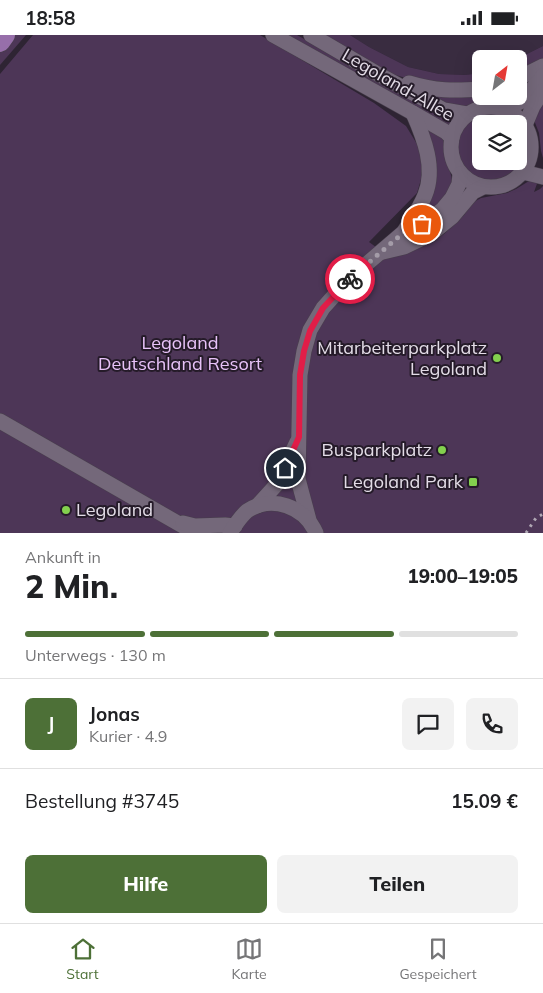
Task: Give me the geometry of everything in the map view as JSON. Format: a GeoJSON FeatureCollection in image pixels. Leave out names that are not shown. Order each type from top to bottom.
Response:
{"type":"FeatureCollection","features":[{"type":"Feature","properties":{"kind":"main road"},"geometry":{"type":"LineString","coordinates":[[0,42],[5,35]]}},
{"type":"Feature","properties":{"kind":"street","name":"Legoland-Allee"},"geometry":{"type":"LineString","coordinates":[[273,35],[413,113],[446,132],[452,138]]}},
{"type":"Feature","properties":{"kind":"street","name":"Legoland-Allee"},"geometry":{"type":"LineString","coordinates":[[311,35],[444,110],[468,114]]}},
{"type":"Feature","properties":{"kind":"street"},"geometry":{"type":"LineString","coordinates":[[528,74],[543,66]]}},
{"type":"Feature","properties":{"kind":"street"},"geometry":{"type":"LineString","coordinates":[[376,73],[424,88],[453,91],[472,90]]}},
{"type":"Feature","properties":{"kind":"street"},"geometry":{"type":"LineString","coordinates":[[506,109],[522,101],[543,76]]}},
{"type":"Feature","properties":{"kind":"street"},"geometry":{"type":"LineString","coordinates":[[527,120],[533,106],[543,91]]}},
{"type":"Feature","properties":{"kind":"street","name":"Legoland-Allee"},"geometry":{"type":"LineString","coordinates":[[460,174],[454,162],[451,149],[452,138],[458,124],[468,114],[479,109],[493,107],[506,109]]}},
{"type":"Feature","properties":{"kind":"street"},"geometry":{"type":"LineString","coordinates":[[506,109],[516,115]]}},
{"type":"Feature","properties":{"kind":"street"},"geometry":{"type":"LineString","coordinates":[[404,232],[426,194],[430,169],[421,130],[413,113]]}},
{"type":"Feature","properties":{"kind":"street"},"geometry":{"type":"LineString","coordinates":[[460,174],[470,182],[483,187],[496,188],[510,184],[519,177],[528,165],[532,152],[531,139],[527,130]]}},
{"type":"Feature","properties":{"kind":"street"},"geometry":{"type":"LineString","coordinates":[[532,152],[543,163]]}},
{"type":"Feature","properties":{"kind":"street"},"geometry":{"type":"LineString","coordinates":[[523,172],[543,177]]}},
{"type":"Feature","properties":{"kind":"street"},"geometry":{"type":"LineString","coordinates":[[313,527],[298,479],[300,375],[310,331],[323,308],[349,279],[404,232],[422,224],[442,210],[452,198],[459,184],[460,174]]}},
{"type":"Feature","properties":{"kind":"street"},"geometry":{"type":"LineString","coordinates":[[379,253],[404,247],[431,234],[452,217],[473,192],[483,187]]}},
{"type":"Feature","properties":{"kind":"street"},"geometry":{"type":"LineString","coordinates":[[0,421],[195,533]]}},
{"type":"Feature","properties":{"kind":"street"},"geometry":{"type":"LineString","coordinates":[[37,451],[47,435]]}},
{"type":"Feature","properties":{"kind":"street"},"geometry":{"type":"LineString","coordinates":[[257,506],[277,484],[299,437]]}},
{"type":"Feature","properties":{"kind":"street"},"geometry":{"type":"LineString","coordinates":[[174,521],[195,526],[225,525],[232,529],[247,511],[257,506],[271,503],[299,510],[313,527]]}},
{"type":"Feature","properties":{"kind":"shaded area"},"geometry":{"type":"Polygon","coordinates":[[[350,35],[543,35],[543,46],[528,54],[528,50],[472,50],[472,74],[465,75],[439,74],[408,67],[350,35]]]}},
{"type":"Feature","properties":{"kind":"green space"},"geometry":{"type":"Polygon","coordinates":[[[12,35],[26,35],[0,65],[0,50],[12,35]]]}},
{"type":"Feature","properties":{"kind":"green space","name":"Legoland Deutschland Resort"},"geometry":{"type":"Polygon","coordinates":[[[33,35],[260,35],[374,103],[406,126],[417,144],[422,161],[422,176],[417,193],[369,242],[391,258],[430,243],[444,234],[464,215],[472,203],[481,198],[507,193],[529,181],[538,181],[534,192],[543,186],[543,533],[0,533],[0,74],[33,35]]]}},
{"type":"Feature","properties":{"kind":"green space"},"geometry":{"type":"Polygon","coordinates":[[[284,35],[297,35],[441,115],[456,116],[449,128],[284,35]]]}},
{"type":"Feature","properties":{"kind":"green space"},"geometry":{"type":"Polygon","coordinates":[[[322,35],[350,35],[408,67],[439,74],[472,74],[472,85],[429,85],[389,73],[322,35]]]}},
{"type":"Feature","properties":{"kind":"green space"},"geometry":{"type":"Polygon","coordinates":[[[543,46],[543,58],[528,68],[528,54],[543,46]]]}},
{"type":"Feature","properties":{"kind":"green space"},"geometry":{"type":"Polygon","coordinates":[[[533,76],[535,80],[528,90],[528,78],[533,76]]]}},
{"type":"Feature","properties":{"kind":"green space"},"geometry":{"type":"Polygon","coordinates":[[[425,94],[447,96],[472,95],[473,105],[452,107],[424,97],[425,94]]]}},
{"type":"Feature","properties":{"kind":"green space"},"geometry":{"type":"Polygon","coordinates":[[[543,100],[543,158],[539,133],[534,120],[543,100]]]}},
{"type":"Feature","properties":{"kind":"green space"},"geometry":{"type":"Polygon","coordinates":[[[472,121],[472,170],[515,170],[510,175],[498,180],[484,180],[473,176],[465,167],[460,156],[459,144],[461,133],[472,121]]]}},
{"type":"Feature","properties":{"kind":"green space"},"geometry":{"type":"Polygon","coordinates":[[[428,129],[443,137],[445,154],[453,184],[437,210],[421,215],[426,131],[428,129]]]}},
{"type":"Feature","properties":{"kind":"railway"},"geometry":{"type":"LineString","coordinates":[[526,533],[536,518],[543,514]]}},
{"type":"Feature","properties":{"kind":"way so far"},"geometry":{"type":"LineString","coordinates":[[350,279],[404,232],[422,224]]}},
{"type":"Feature","properties":{"kind":"place","name":"Mitarbeiterparkplatz Legoland"},"geometry":{"type":"Point","coordinates":[497,358]}},
{"type":"Feature","properties":{"kind":"place","name":"Busparkplatz"},"geometry":{"type":"Point","coordinates":[442,450]}},
{"type":"Feature","properties":{"kind":"place","name":"Legoland Park"},"geometry":{"type":"Point","coordinates":[473,482]}},
{"type":"Feature","properties":{"kind":"place","name":"Legoland"},"geometry":{"type":"Point","coordinates":[66,510]}},
{"type":"Feature","properties":{"kind":"route"},"geometry":{"type":"LineString","coordinates":[[285,468],[299,437],[300,375],[310,331],[323,308],[350,279]]}}]}
